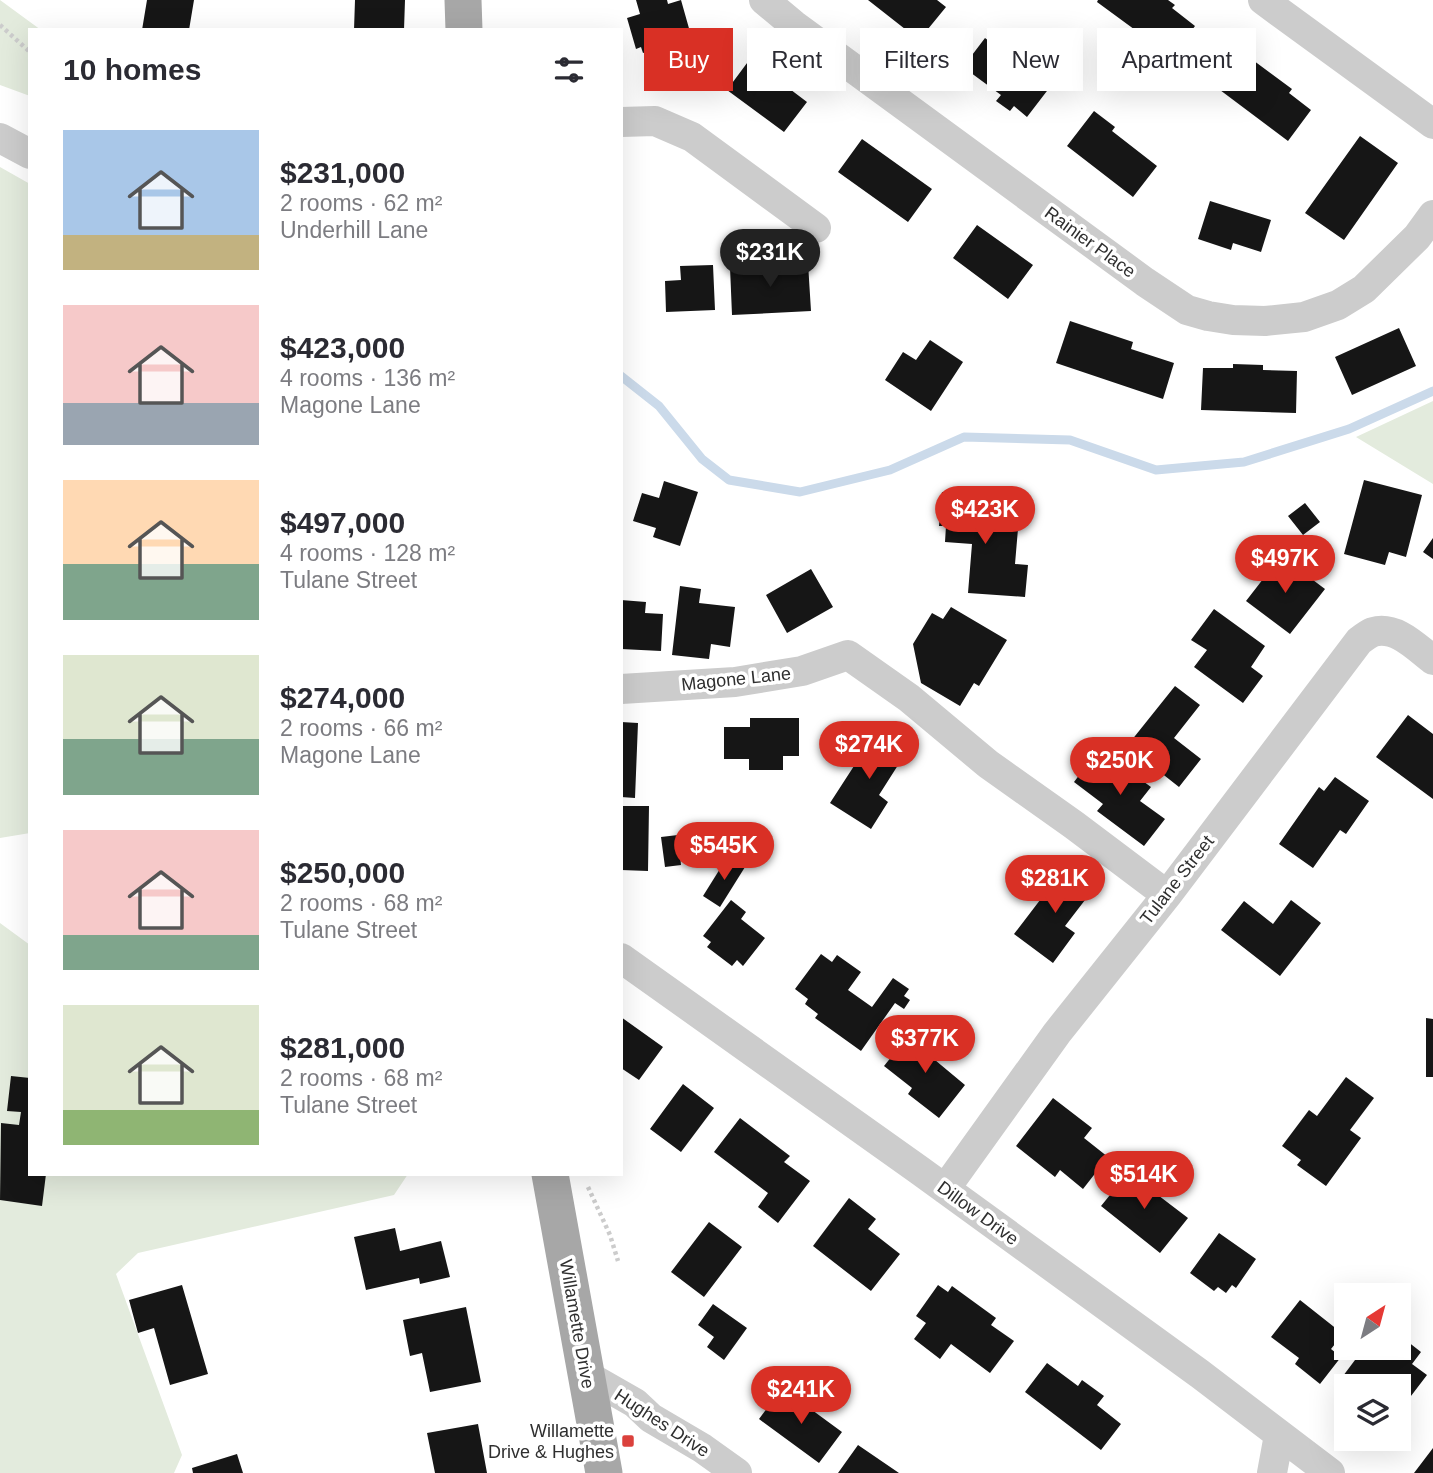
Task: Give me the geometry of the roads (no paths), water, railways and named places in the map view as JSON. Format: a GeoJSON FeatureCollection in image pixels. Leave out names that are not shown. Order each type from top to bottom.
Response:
{"type":"FeatureCollection","features":[{"type":"Feature","properties":{"kind":"main road"},"geometry":{"type":"LineString","coordinates":[[463,0],[464,28]]}},
{"type":"Feature","properties":{"kind":"main road","name":"Willamette Drive"},"geometry":{"type":"LineString","coordinates":[[550,1176],[604,1473]]}},
{"type":"Feature","properties":{"kind":"street","name":"Rainier Place"},"geometry":{"type":"LineString","coordinates":[[764,0],[794,25],[1123,267],[1186,310],[1233,320],[1265,321],[1304,317],[1338,305],[1364,289],[1390,265],[1418,237],[1433,215]]}},
{"type":"Feature","properties":{"kind":"street"},"geometry":{"type":"LineString","coordinates":[[1263,0],[1433,124]]}},
{"type":"Feature","properties":{"kind":"street"},"geometry":{"type":"LineString","coordinates":[[623,122],[655,121],[692,136],[816,228]]}},
{"type":"Feature","properties":{"kind":"street"},"geometry":{"type":"LineString","coordinates":[[0,138],[28,153]]}},
{"type":"Feature","properties":{"kind":"street","name":"Tulane Street"},"geometry":{"type":"LineString","coordinates":[[945,1189],[1058,1033],[1167,895],[1359,641],[1371,632],[1385,630],[1401,636],[1433,660]]}},
{"type":"Feature","properties":{"kind":"street","name":"Magone Lane"},"geometry":{"type":"LineString","coordinates":[[623,689],[735,682],[802,671],[848,655],[909,698],[988,764],[1167,895]]}},
{"type":"Feature","properties":{"kind":"street","name":"Dillow Drive"},"geometry":{"type":"LineString","coordinates":[[623,959],[1200,1374],[1330,1473]]}},
{"type":"Feature","properties":{"kind":"street","name":"Hughes Drive"},"geometry":{"type":"LineString","coordinates":[[586,1375],[635,1403],[651,1418],[702,1448],[737,1473]]}},
{"type":"Feature","properties":{"kind":"street"},"geometry":{"type":"LineString","coordinates":[[1272,1473],[1279,1435]]}},
{"type":"Feature","properties":{"kind":"waterway"},"geometry":{"type":"LineString","coordinates":[[623,378],[659,406],[702,459],[729,480],[800,492],[890,470],[964,437],[1070,440],[1156,470],[1244,462],[1349,429],[1433,391]]}},
{"type":"Feature","properties":{"kind":"place","name":"Willamette Drive & Hughes"},"geometry":{"type":"Point","coordinates":[628,1441]}}]}
